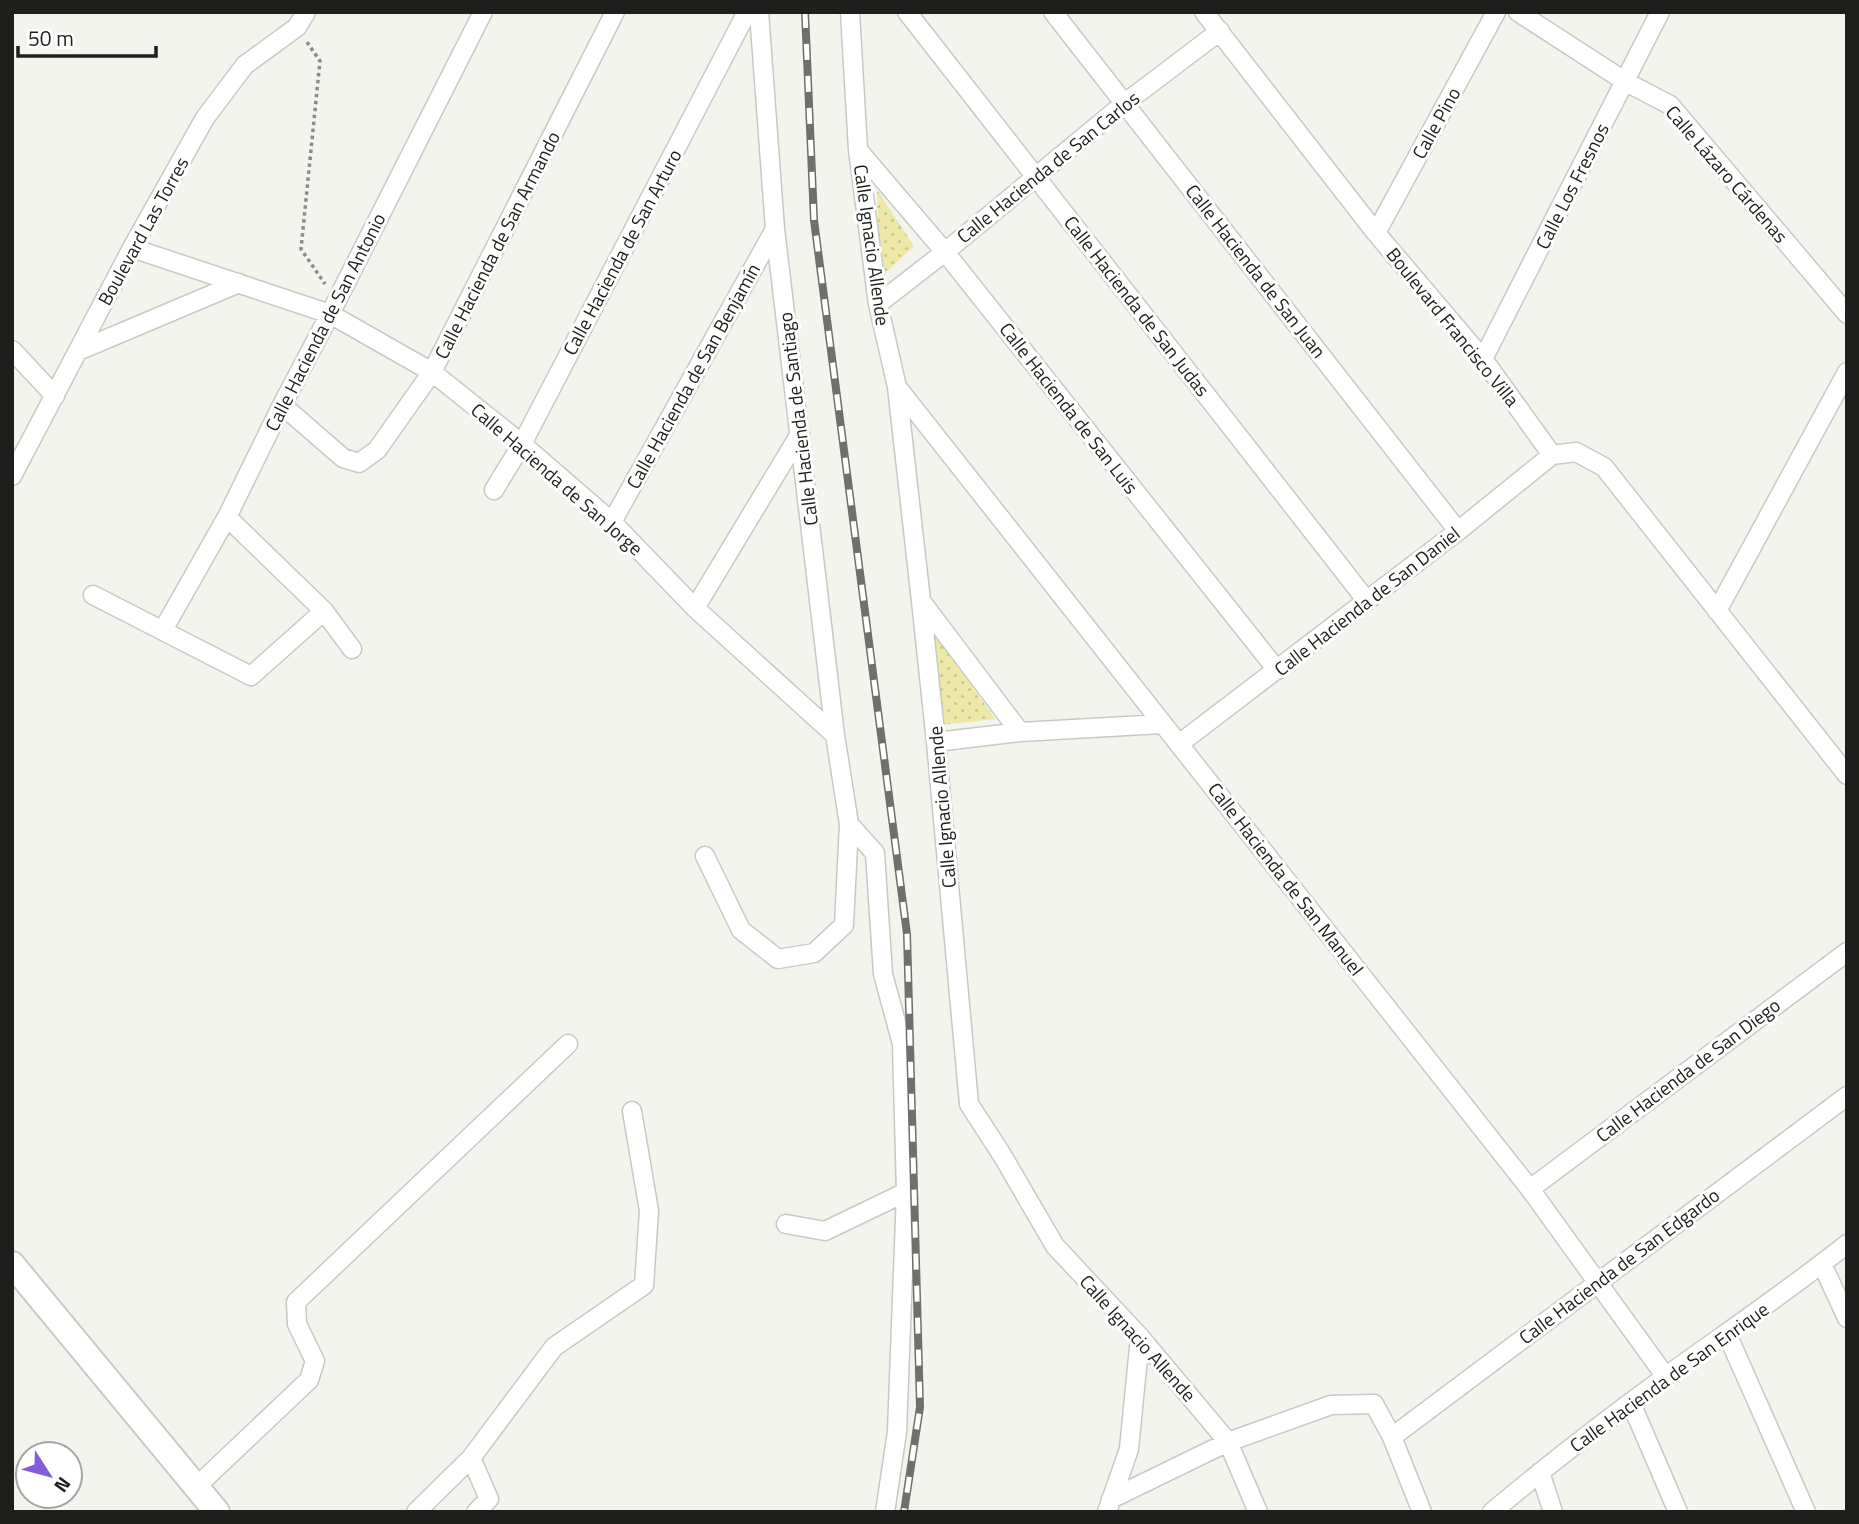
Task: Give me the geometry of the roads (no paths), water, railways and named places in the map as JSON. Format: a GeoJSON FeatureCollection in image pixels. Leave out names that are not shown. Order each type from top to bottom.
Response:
{"type":"FeatureCollection","features":[{"type":"Feature","properties":{"kind":"street","name":"Calle Hacienda de San Antonio"},"geometry":{"type":"LineString","coordinates":[[163,630],[227,517],[483,12]]}},
{"type":"Feature","properties":{"kind":"street","name":"Calle Hacienda de San Armando"},"geometry":{"type":"LineString","coordinates":[[282,405],[343,458],[359,463],[377,450],[432,372],[615,12]]}},
{"type":"Feature","properties":{"kind":"street","name":"Calle Hacienda de San Arturo"},"geometry":{"type":"LineString","coordinates":[[494,490],[522,444],[747,12]]}},
{"type":"Feature","properties":{"kind":"street","name":"Calle Hacienda de Santiago"},"geometry":{"type":"LineString","coordinates":[[705,856],[741,930],[778,959],[814,953],[844,925],[849,824],[835,736],[775,229],[760,12]]}},
{"type":"Feature","properties":{"kind":"street","name":"Calle Ignacio Allende"},"geometry":{"type":"LineString","coordinates":[[850,12],[858,149],[878,304],[897,387],[936,741],[969,1104],[1055,1246],[1140,1336],[1228,1442],[1258,1512]]}},
{"type":"Feature","properties":{"kind":"street","name":"Calle Hacienda de San Judas"},"geometry":{"type":"LineString","coordinates":[[906,12],[1367,601]]}},
{"type":"Feature","properties":{"kind":"street","name":"Calle Hacienda de San Juan"},"geometry":{"type":"LineString","coordinates":[[1053,12],[1458,531]]}},
{"type":"Feature","properties":{"kind":"street","name":"Boulevard Francisco Villa"},"geometry":{"type":"LineString","coordinates":[[1204,12],[1376,233],[1483,359],[1552,455]]}},
{"type":"Feature","properties":{"kind":"street","name":"Calle Pino"},"geometry":{"type":"LineString","coordinates":[[1376,233],[1496,12]]}},
{"type":"Feature","properties":{"kind":"street","name":"Calle Lázaro Cárdenas"},"geometry":{"type":"LineString","coordinates":[[1518,12],[1626,82],[1670,105],[1847,314]]}},
{"type":"Feature","properties":{"kind":"street","name":"Calle Los Fresnos"},"geometry":{"type":"LineString","coordinates":[[1483,359],[1660,12]]}},
{"type":"Feature","properties":{"kind":"street","name":"Boulevard Las Torres"},"geometry":{"type":"LineString","coordinates":[[12,476],[132,248],[205,118],[245,65],[301,19]]}},
{"type":"Feature","properties":{"kind":"street","name":"Calle Hacienda de San Carlos"},"geometry":{"type":"LineString","coordinates":[[878,304],[1125,103],[1220,31]]}},
{"type":"Feature","properties":{"kind":"street","name":"Calle Hacienda de San Luis"},"geometry":{"type":"LineString","coordinates":[[858,149],[945,252],[1277,670]]}},
{"type":"Feature","properties":{"kind":"street","name":"Calle Hacienda de San Benjamín"},"geometry":{"type":"LineString","coordinates":[[612,522],[775,229]]}},
{"type":"Feature","properties":{"kind":"street","name":"Calle Hacienda de San Jorge"},"geometry":{"type":"LineString","coordinates":[[132,248],[239,284],[333,307],[432,372],[522,444],[612,522],[695,608],[835,736]]}},
{"type":"Feature","properties":{"kind":"street"},"geometry":{"type":"LineString","coordinates":[[78,351],[239,284]]}},
{"type":"Feature","properties":{"kind":"street"},"geometry":{"type":"LineString","coordinates":[[12,349],[55,396]]}},
{"type":"Feature","properties":{"kind":"street"},"geometry":{"type":"LineString","coordinates":[[1717,611],[1847,372]]}},
{"type":"Feature","properties":{"kind":"street","name":"Calle Hacienda de San Manuel"},"geometry":{"type":"LineString","coordinates":[[897,387],[1530,1189],[1666,1377]]}},
{"type":"Feature","properties":{"kind":"street"},"geometry":{"type":"LineString","coordinates":[[695,608],[800,434]]}},
{"type":"Feature","properties":{"kind":"street"},"geometry":{"type":"LineString","coordinates":[[1552,455],[1576,452],[1604,467],[1847,775]]}},
{"type":"Feature","properties":{"kind":"street","name":"Calle Hacienda de San Daniel"},"geometry":{"type":"LineString","coordinates":[[1179,744],[1458,531],[1552,455]]}},
{"type":"Feature","properties":{"kind":"street"},"geometry":{"type":"LineString","coordinates":[[227,517],[324,611],[352,649]]}},
{"type":"Feature","properties":{"kind":"street"},"geometry":{"type":"LineString","coordinates":[[93,595],[251,676],[324,611]]}},
{"type":"Feature","properties":{"kind":"street"},"geometry":{"type":"LineString","coordinates":[[921,601],[1020,732]]}},
{"type":"Feature","properties":{"kind":"street"},"geometry":{"type":"LineString","coordinates":[[936,741],[1020,732],[1162,724]]}},
{"type":"Feature","properties":{"kind":"street"},"geometry":{"type":"LineString","coordinates":[[849,824],[875,853],[883,974],[902,1044],[906,1192],[897,1432],[885,1512]]}},
{"type":"Feature","properties":{"kind":"street","name":"Calle Hacienda de San Diego"},"geometry":{"type":"LineString","coordinates":[[1530,1189],[1847,952]]}},
{"type":"Feature","properties":{"kind":"street"},"geometry":{"type":"LineString","coordinates":[[196,1486],[309,1380],[315,1361],[297,1324],[296,1302],[568,1044]]}},
{"type":"Feature","properties":{"kind":"street","name":"Calle Hacienda de San Edgardo"},"geometry":{"type":"LineString","coordinates":[[1392,1437],[1847,1096]]}},
{"type":"Feature","properties":{"kind":"street"},"geometry":{"type":"LineString","coordinates":[[416,1512],[471,1458],[554,1347],[644,1286],[649,1211],[632,1111]]}},
{"type":"Feature","properties":{"kind":"street"},"geometry":{"type":"LineString","coordinates":[[786,1224],[825,1231],[906,1192]]}},
{"type":"Feature","properties":{"kind":"street","name":"Calle Hacienda de San Enrique"},"geometry":{"type":"LineString","coordinates":[[1492,1512],[1631,1403],[1847,1244]]}},
{"type":"Feature","properties":{"kind":"street"},"geometry":{"type":"LineString","coordinates":[[12,1264],[217,1512]]}},
{"type":"Feature","properties":{"kind":"street"},"geometry":{"type":"LineString","coordinates":[[1822,1264],[1847,1318]]}},
{"type":"Feature","properties":{"kind":"street"},"geometry":{"type":"LineString","coordinates":[[1727,1334],[1806,1512]]}},
{"type":"Feature","properties":{"kind":"street"},"geometry":{"type":"LineString","coordinates":[[1109,1506],[1129,1449],[1140,1336]]}},
{"type":"Feature","properties":{"kind":"street"},"geometry":{"type":"LineString","coordinates":[[1631,1403],[1678,1512]]}},
{"type":"Feature","properties":{"kind":"street"},"geometry":{"type":"LineString","coordinates":[[1109,1506],[1228,1442],[1331,1405],[1374,1404],[1392,1437],[1422,1512]]}},
{"type":"Feature","properties":{"kind":"street"},"geometry":{"type":"LineString","coordinates":[[471,1458],[489,1499],[476,1512]]}},
{"type":"Feature","properties":{"kind":"street"},"geometry":{"type":"LineString","coordinates":[[1540,1472],[1553,1512]]}},
{"type":"Feature","properties":{"kind":"railway"},"geometry":{"type":"LineString","coordinates":[[805,12],[814,220],[907,934],[920,1407],[904,1512]]}}]}
